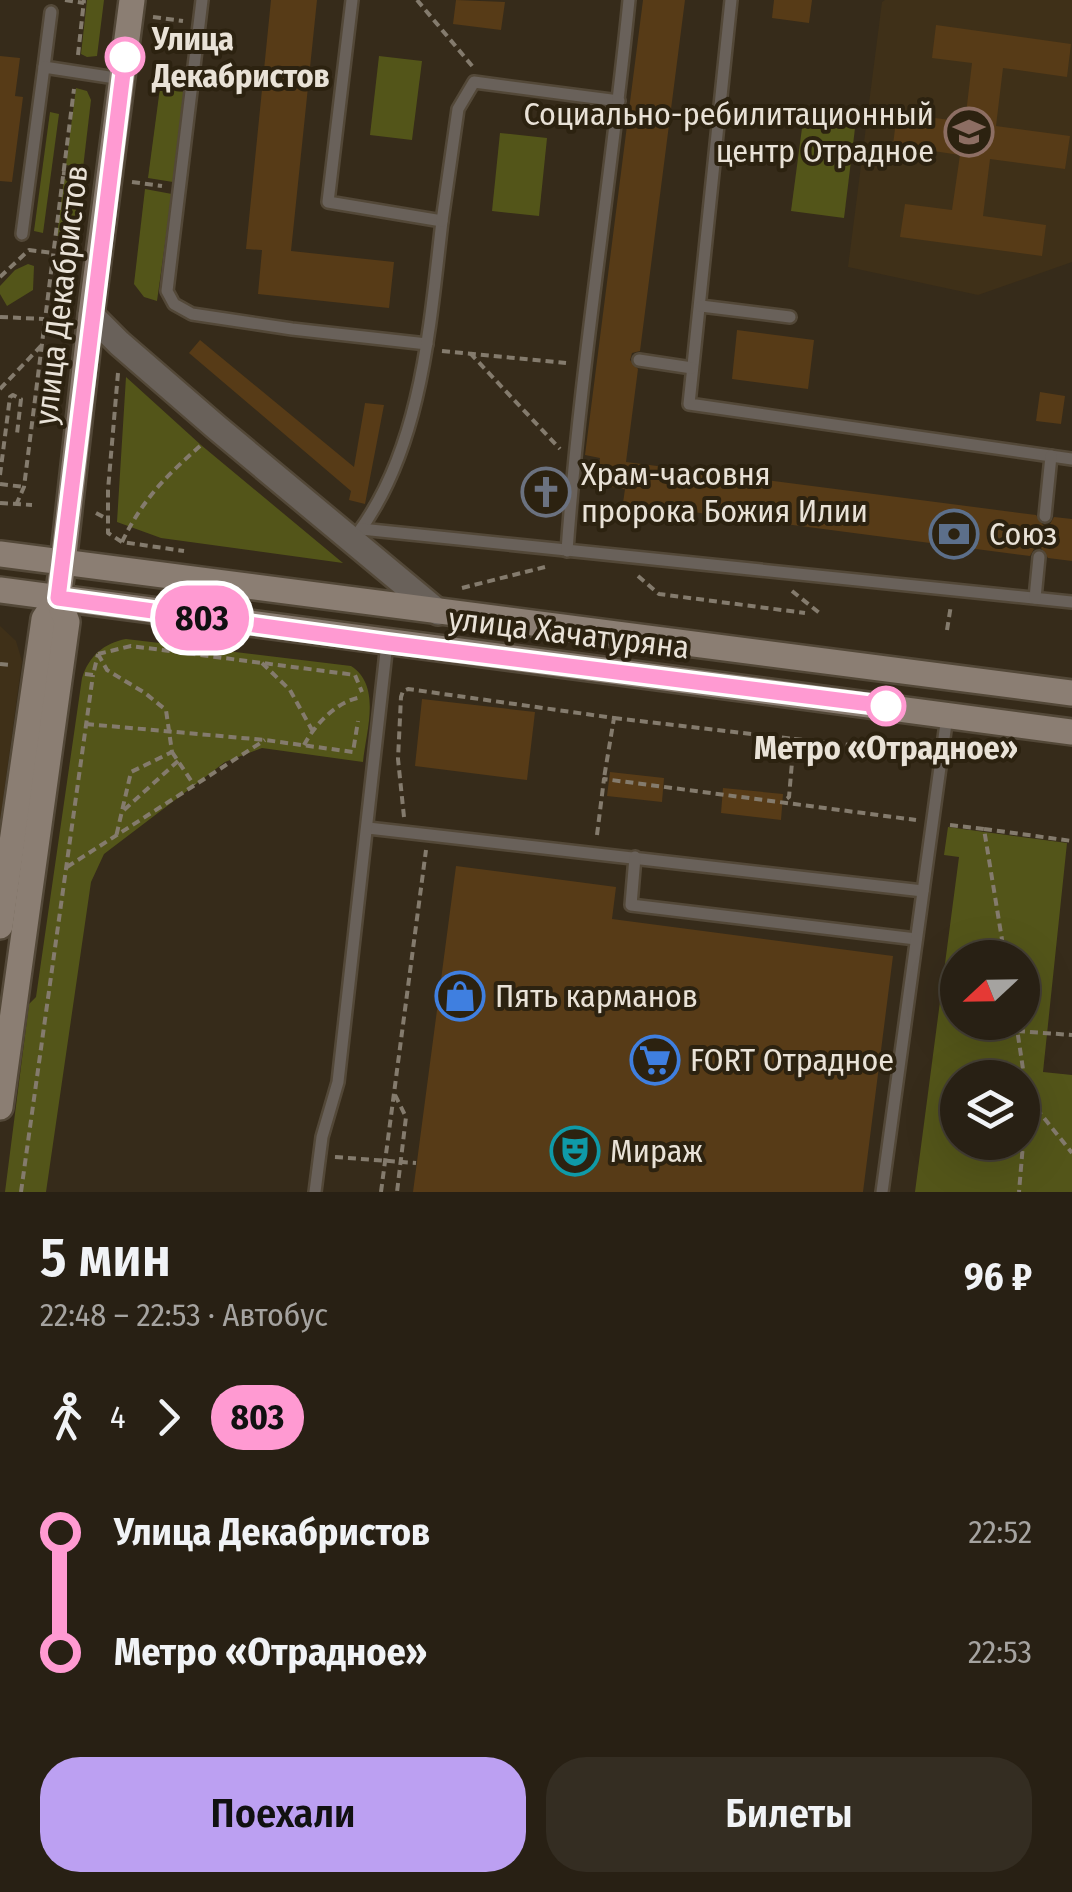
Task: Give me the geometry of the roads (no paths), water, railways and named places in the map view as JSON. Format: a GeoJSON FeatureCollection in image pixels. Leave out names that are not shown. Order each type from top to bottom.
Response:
{"type":"FeatureCollection","features":[{"type":"Feature","properties":{"kind":"main road","name":"улица Декабристов"},"geometry":{"type":"LineString","coordinates":[[0,926],[44,619],[58,598],[63,563],[132,0]]}},
{"type":"Feature","properties":{"kind":"main road","name":"улица Хачатуряна"},"geometry":{"type":"LineString","coordinates":[[0,554],[445,602],[1072,694]]}},
{"type":"Feature","properties":{"kind":"main road","name":"улица Хачатуряна"},"geometry":{"type":"LineString","coordinates":[[0,590],[1072,732]]}},
{"type":"Feature","properties":{"kind":"main road","name":"улица Декабристов"},"geometry":{"type":"LineString","coordinates":[[0,1107],[67,622],[58,598]]}},
{"type":"Feature","properties":{"kind":"street"},"geometry":{"type":"LineString","coordinates":[[91,315],[118,343],[445,602]]}},
{"type":"Feature","properties":{"kind":"lane"},"geometry":{"type":"LineString","coordinates":[[202,0],[167,291],[170,300],[192,314],[427,347]]}},
{"type":"Feature","properties":{"kind":"lane"},"geometry":{"type":"LineString","coordinates":[[352,0],[328,202],[442,221]]}},
{"type":"Feature","properties":{"kind":"lane"},"geometry":{"type":"LineString","coordinates":[[567,551],[573,463],[590,357],[628,0]]}},
{"type":"Feature","properties":{"kind":"lane"},"geometry":{"type":"LineString","coordinates":[[731,0],[688,404],[1072,459]]}},
{"type":"Feature","properties":{"kind":"lane"},"geometry":{"type":"LineString","coordinates":[[22,234],[51,12]]}},
{"type":"Feature","properties":{"kind":"lane"},"geometry":{"type":"LineString","coordinates":[[44,67],[122,80]]}},
{"type":"Feature","properties":{"kind":"lane"},"geometry":{"type":"LineString","coordinates":[[619,101],[474,82],[458,109],[427,347],[392,477],[356,535],[567,551],[1072,602]]}},
{"type":"Feature","properties":{"kind":"lane"},"geometry":{"type":"LineString","coordinates":[[701,306],[790,318]]}},
{"type":"Feature","properties":{"kind":"lane"},"geometry":{"type":"LineString","coordinates":[[639,360],[692,368]]}},
{"type":"Feature","properties":{"kind":"lane"},"geometry":{"type":"LineString","coordinates":[[1044,516],[1051,456]]}},
{"type":"Feature","properties":{"kind":"lane"},"geometry":{"type":"LineString","coordinates":[[1034,598],[1039,557]]}},
{"type":"Feature","properties":{"kind":"lane"},"geometry":{"type":"LineString","coordinates":[[316,1192],[320,1156],[338,1082],[387,643]]}},
{"type":"Feature","properties":{"kind":"lane"},"geometry":{"type":"LineString","coordinates":[[882,1192],[947,714]]}},
{"type":"Feature","properties":{"kind":"lane"},"geometry":{"type":"LineString","coordinates":[[368,828],[923,891]]}},
{"type":"Feature","properties":{"kind":"lane"},"geometry":{"type":"LineString","coordinates":[[634,857],[630,905],[916,939]]}},
{"type":"Feature","properties":{"kind":"place","name":"Улица Декабристов"},"geometry":{"type":"Point","coordinates":[125,57]}},
{"type":"Feature","properties":{"kind":"place","name":"Социально-ребилитационный центр Отрадное"},"geometry":{"type":"Point","coordinates":[969,132]}},
{"type":"Feature","properties":{"kind":"place","name":"Храм-часовня пророка Божия Илии"},"geometry":{"type":"Point","coordinates":[546,492]}},
{"type":"Feature","properties":{"kind":"place","name":"Союз"},"geometry":{"type":"Point","coordinates":[954,534]}},
{"type":"Feature","properties":{"kind":"place","name":"Метро «Отрадное»"},"geometry":{"type":"Point","coordinates":[886,706]}},
{"type":"Feature","properties":{"kind":"place","name":"Пять карманов"},"geometry":{"type":"Point","coordinates":[460,996]}},
{"type":"Feature","properties":{"kind":"place","name":"FORT Отрадное"},"geometry":{"type":"Point","coordinates":[655,1060]}},
{"type":"Feature","properties":{"kind":"place","name":"Мираж"},"geometry":{"type":"Point","coordinates":[575,1151]}}]}
